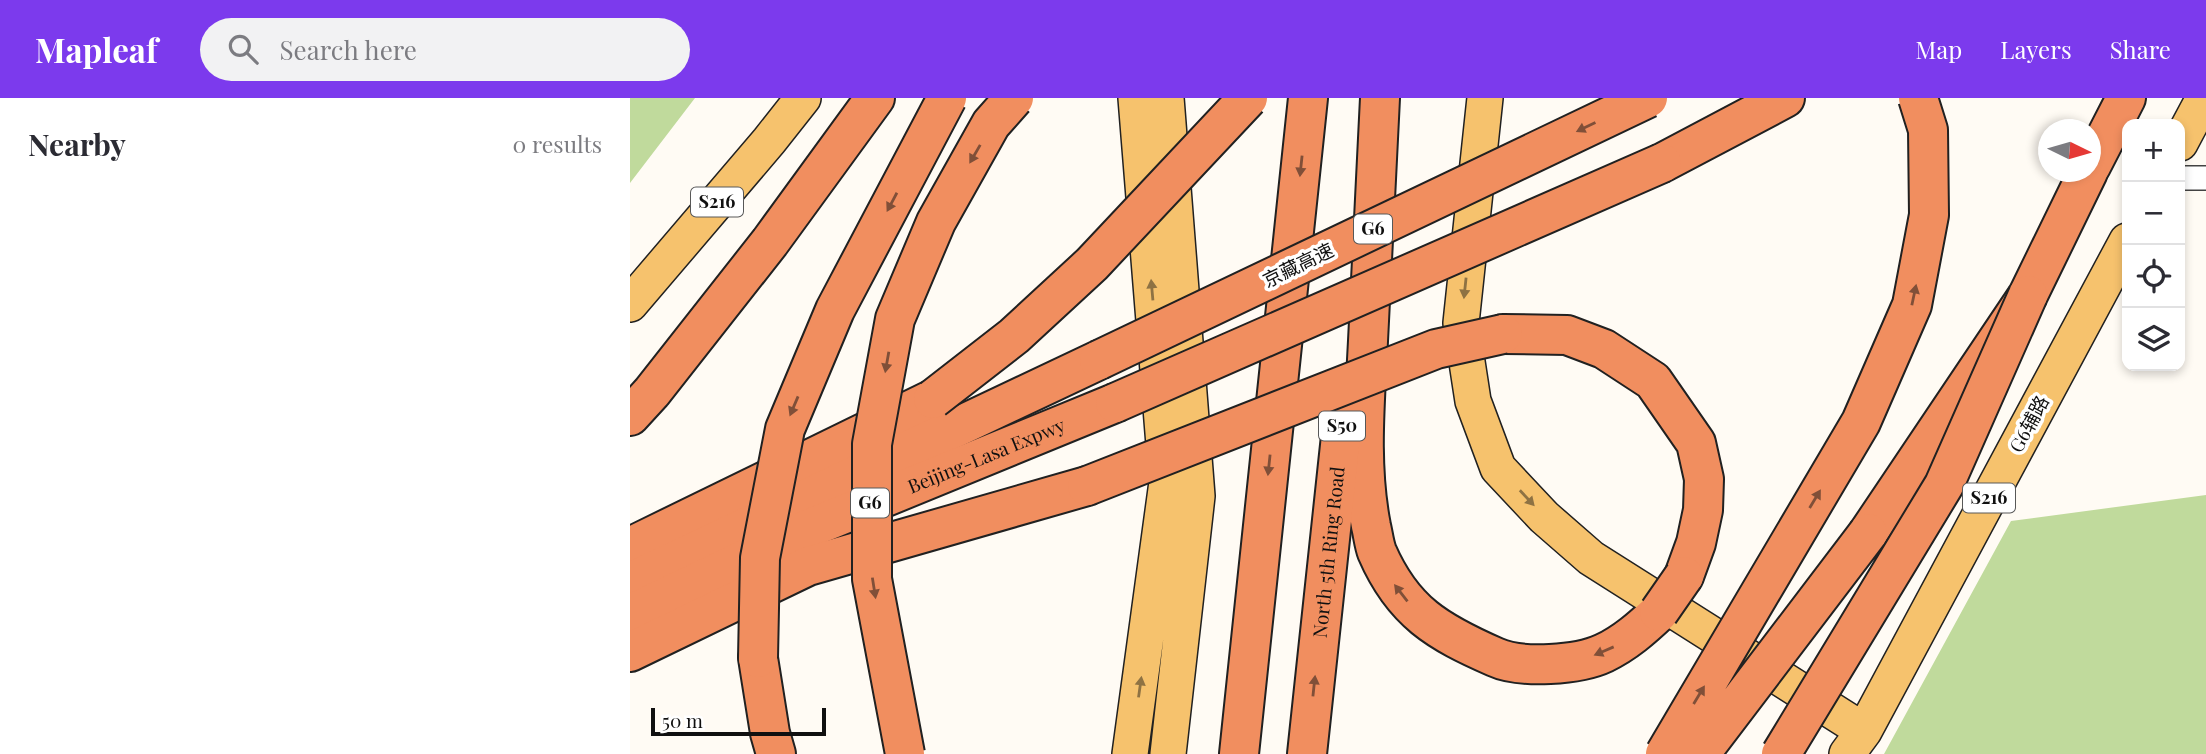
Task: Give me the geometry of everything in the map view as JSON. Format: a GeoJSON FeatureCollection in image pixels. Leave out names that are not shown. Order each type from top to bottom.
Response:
{"type":"FeatureCollection","features":[{"type":"Feature","properties":{"kind":"highway"},"geometry":{"type":"LineString","coordinates":[[630,416],[771,242],[875,98]]}},
{"type":"Feature","properties":{"kind":"highway"},"geometry":{"type":"LineString","coordinates":[[776,754],[758,658],[760,558],[785,429],[835,310],[947,98]]}},
{"type":"Feature","properties":{"kind":"highway"},"geometry":{"type":"LineString","coordinates":[[905,754],[872,579],[872,444],[895,319],[936,222],[992,124],[1014,98]]}},
{"type":"Feature","properties":{"kind":"highway"},"geometry":{"type":"LineString","coordinates":[[630,547],[933,398],[1014,336],[1092,264],[1248,98]]}},
{"type":"Feature","properties":{"kind":"highway"},"geometry":{"type":"LineString","coordinates":[[1239,754],[1308,98]]}},
{"type":"Feature","properties":{"kind":"highway"},"geometry":{"type":"LineString","coordinates":[[630,652],[808,566],[1087,486],[1436,349],[1503,334],[1567,335],[1604,349],[1653,381],[1696,443],[1704,479],[1703,510],[1696,543],[1684,576],[1659,612],[1633,636],[1602,654],[1564,662],[1532,665],[1500,659],[1448,637],[1423,619],[1396,588],[1376,550],[1367,503],[1364,423],[1378,98]]}},
{"type":"Feature","properties":{"kind":"highway","name":"North 5th Ring Road"},"geometry":{"type":"LineString","coordinates":[[1307,754],[1378,98]]}},
{"type":"Feature","properties":{"kind":"highway","name":"京藏高速"},"geometry":{"type":"LineString","coordinates":[[1099,360],[1648,98]]}},
{"type":"Feature","properties":{"kind":"highway","name":"Beijing-Lasa Expwy"},"geometry":{"type":"LineString","coordinates":[[630,614],[810,528],[1115,403],[1662,163],[1785,98]]}},
{"type":"Feature","properties":{"kind":"highway"},"geometry":{"type":"LineString","coordinates":[[1665,754],[1861,422],[1912,305],[1929,215],[1927,130],[1918,98]]}},
{"type":"Feature","properties":{"kind":"highway"},"geometry":{"type":"LineString","coordinates":[[2101,147],[2126,98]]}},
{"type":"Feature","properties":{"kind":"highway"},"geometry":{"type":"LineString","coordinates":[[1781,754],[1944,485],[2028,295],[2083,182]]}},
{"type":"Feature","properties":{"kind":"highway"},"geometry":{"type":"LineString","coordinates":[[1700,754],[1868,533],[2028,295]]}},
{"type":"Feature","properties":{"kind":"highway","name":"Beijing-Lasa Expwy"},"geometry":{"type":"LineString","coordinates":[[630,582],[1099,360]]}},
{"type":"Feature","properties":{"kind":"main road","name":"S216"},"geometry":{"type":"LineString","coordinates":[[630,304],[803,98]]}},
{"type":"Feature","properties":{"kind":"main road"},"geometry":{"type":"LineString","coordinates":[[1130,754],[1167,482],[1136,98]]}},
{"type":"Feature","properties":{"kind":"main road"},"geometry":{"type":"LineString","coordinates":[[1166,98],[1197,495],[1168,754]]}},
{"type":"Feature","properties":{"kind":"main road"},"geometry":{"type":"LineString","coordinates":[[1485,98],[1461,323],[1473,401],[1498,468],[1544,517],[1591,558],[1856,742]]}},
{"type":"Feature","properties":{"kind":"main road"},"geometry":{"type":"LineString","coordinates":[[2185,134],[2204,98]]}},
{"type":"Feature","properties":{"kind":"main road","name":"G6辅路"},"geometry":{"type":"LineString","coordinates":[[1856,742],[2125,245]]}},
{"type":"Feature","properties":{"kind":"street"},"geometry":{"type":"LineString","coordinates":[[2185,178],[2206,178]]}},
{"type":"Feature","properties":{"kind":"green space"},"geometry":{"type":"Polygon","coordinates":[[[630,98],[695,98],[630,183],[630,98]]]}},
{"type":"Feature","properties":{"kind":"green space"},"geometry":{"type":"Polygon","coordinates":[[[2206,495],[2206,754],[1884,754],[2011,521],[2206,495]]]}}]}
